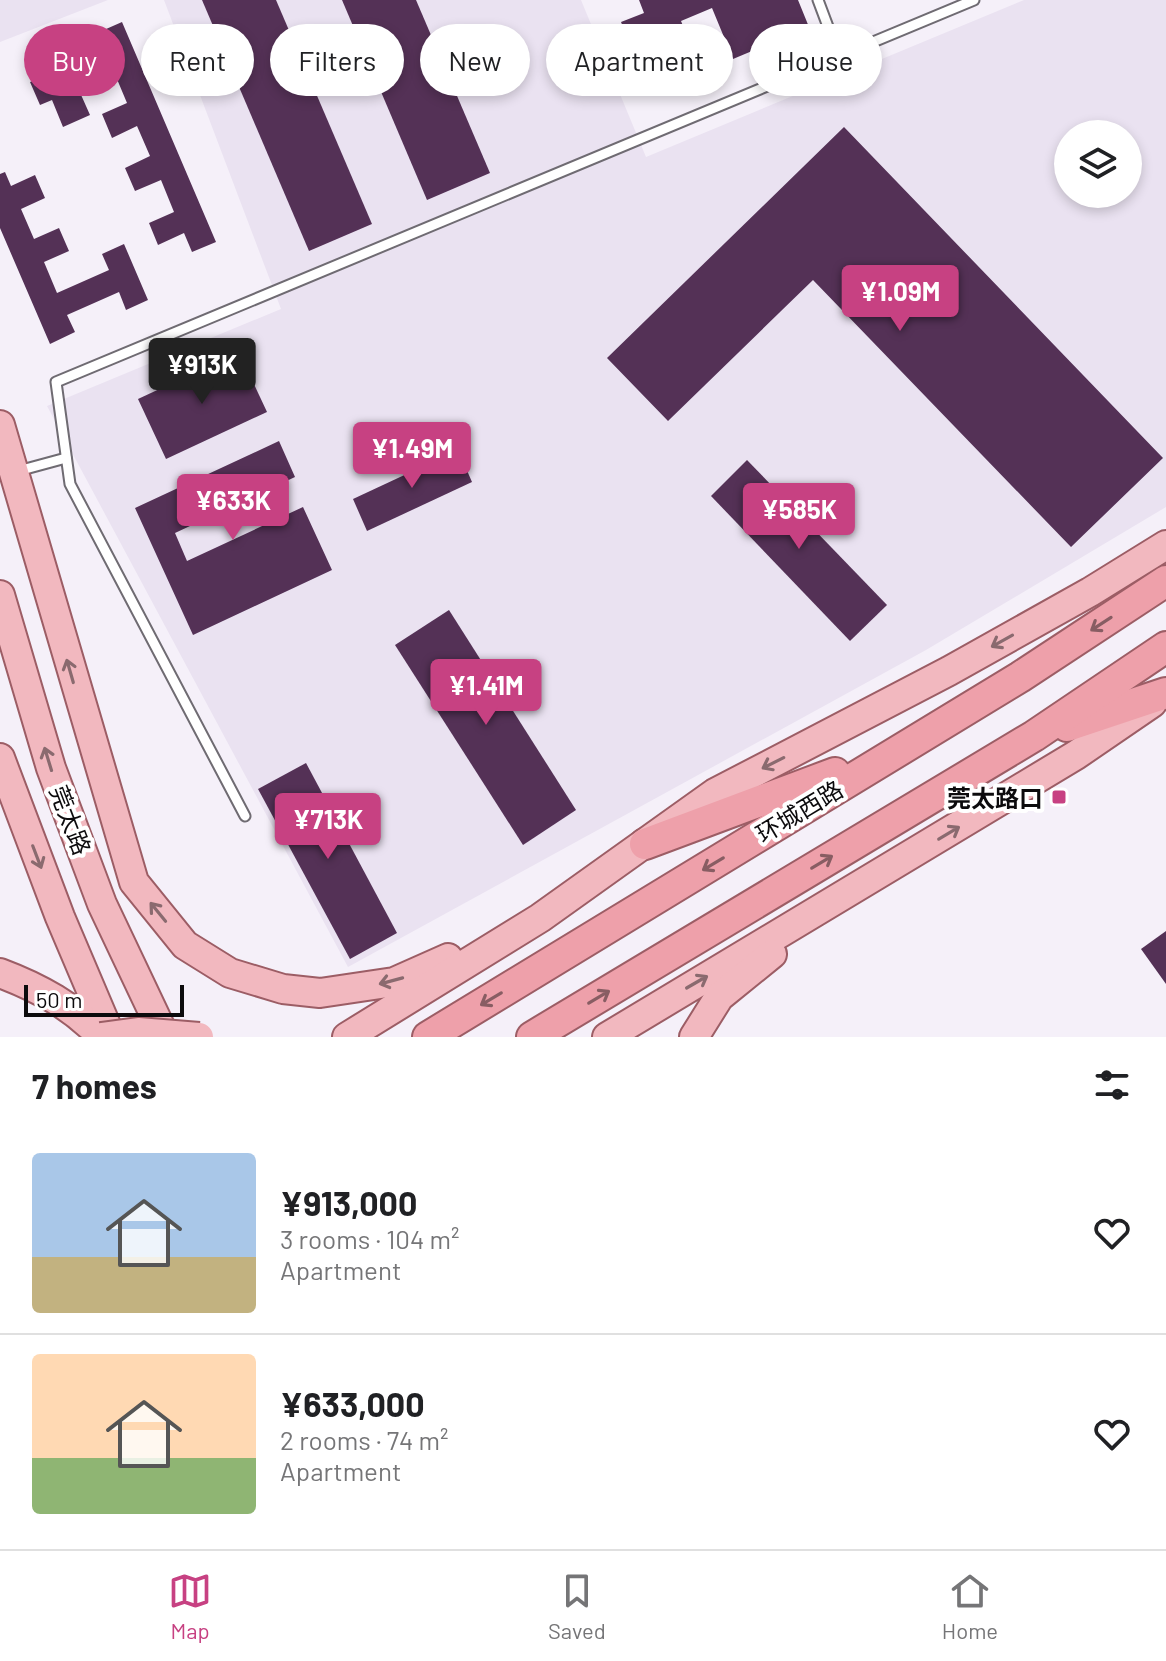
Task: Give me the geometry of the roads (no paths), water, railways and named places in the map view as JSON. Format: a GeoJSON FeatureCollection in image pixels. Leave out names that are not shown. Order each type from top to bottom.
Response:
{"type":"FeatureCollection","features":[{"type":"Feature","properties":{"kind":"highway","name":"环城西路"},"geometry":{"type":"LineString","coordinates":[[428,1037],[1020,677],[1166,581]]}},
{"type":"Feature","properties":{"kind":"highway"},"geometry":{"type":"LineString","coordinates":[[532,1037],[1034,736],[1166,647]]}},
{"type":"Feature","properties":{"kind":"highway"},"geometry":{"type":"LineString","coordinates":[[1034,736],[1166,694]]}},
{"type":"Feature","properties":{"kind":"highway"},"geometry":{"type":"LineString","coordinates":[[645,844],[908,746]]}},
{"type":"Feature","properties":{"kind":"main road"},"geometry":{"type":"LineString","coordinates":[[0,425],[134,882],[185,945],[230,973],[283,989],[320,993],[394,982],[540,918]]}},
{"type":"Feature","properties":{"kind":"main road"},"geometry":{"type":"LineString","coordinates":[[347,1037],[540,918],[715,793],[949,671],[1090,592],[1166,545]]}},
{"type":"Feature","properties":{"kind":"main road","name":"莞太路"},"geometry":{"type":"LineString","coordinates":[[0,595],[56,782],[102,904],[165,1037]]}},
{"type":"Feature","properties":{"kind":"main road"},"geometry":{"type":"LineString","coordinates":[[607,1037],[1076,755],[1166,694]]}},
{"type":"Feature","properties":{"kind":"main road","name":"莞太路"},"geometry":{"type":"LineString","coordinates":[[0,758],[60,917],[111,1037]]}},
{"type":"Feature","properties":{"kind":"main road"},"geometry":{"type":"LineString","coordinates":[[694,1037],[719,997],[786,942],[882,873]]}},
{"type":"Feature","properties":{"kind":"main road"},"geometry":{"type":"LineString","coordinates":[[0,973],[40,989],[80,1015],[101,1037],[138,1032],[199,1037]]}},
{"type":"Feature","properties":{"kind":"lane"},"geometry":{"type":"LineString","coordinates":[[818,0],[827,24]]}},
{"type":"Feature","properties":{"kind":"lane"},"geometry":{"type":"LineString","coordinates":[[882,38],[974,0]]}},
{"type":"Feature","properties":{"kind":"lane"},"geometry":{"type":"LineString","coordinates":[[245,816],[70,484],[56,382],[749,93]]}},
{"type":"Feature","properties":{"kind":"lane"},"geometry":{"type":"LineString","coordinates":[[14,472],[66,458]]}},
{"type":"Feature","properties":{"kind":"place","name":"莞太路口"},"geometry":{"type":"Point","coordinates":[1059,797]}}]}
